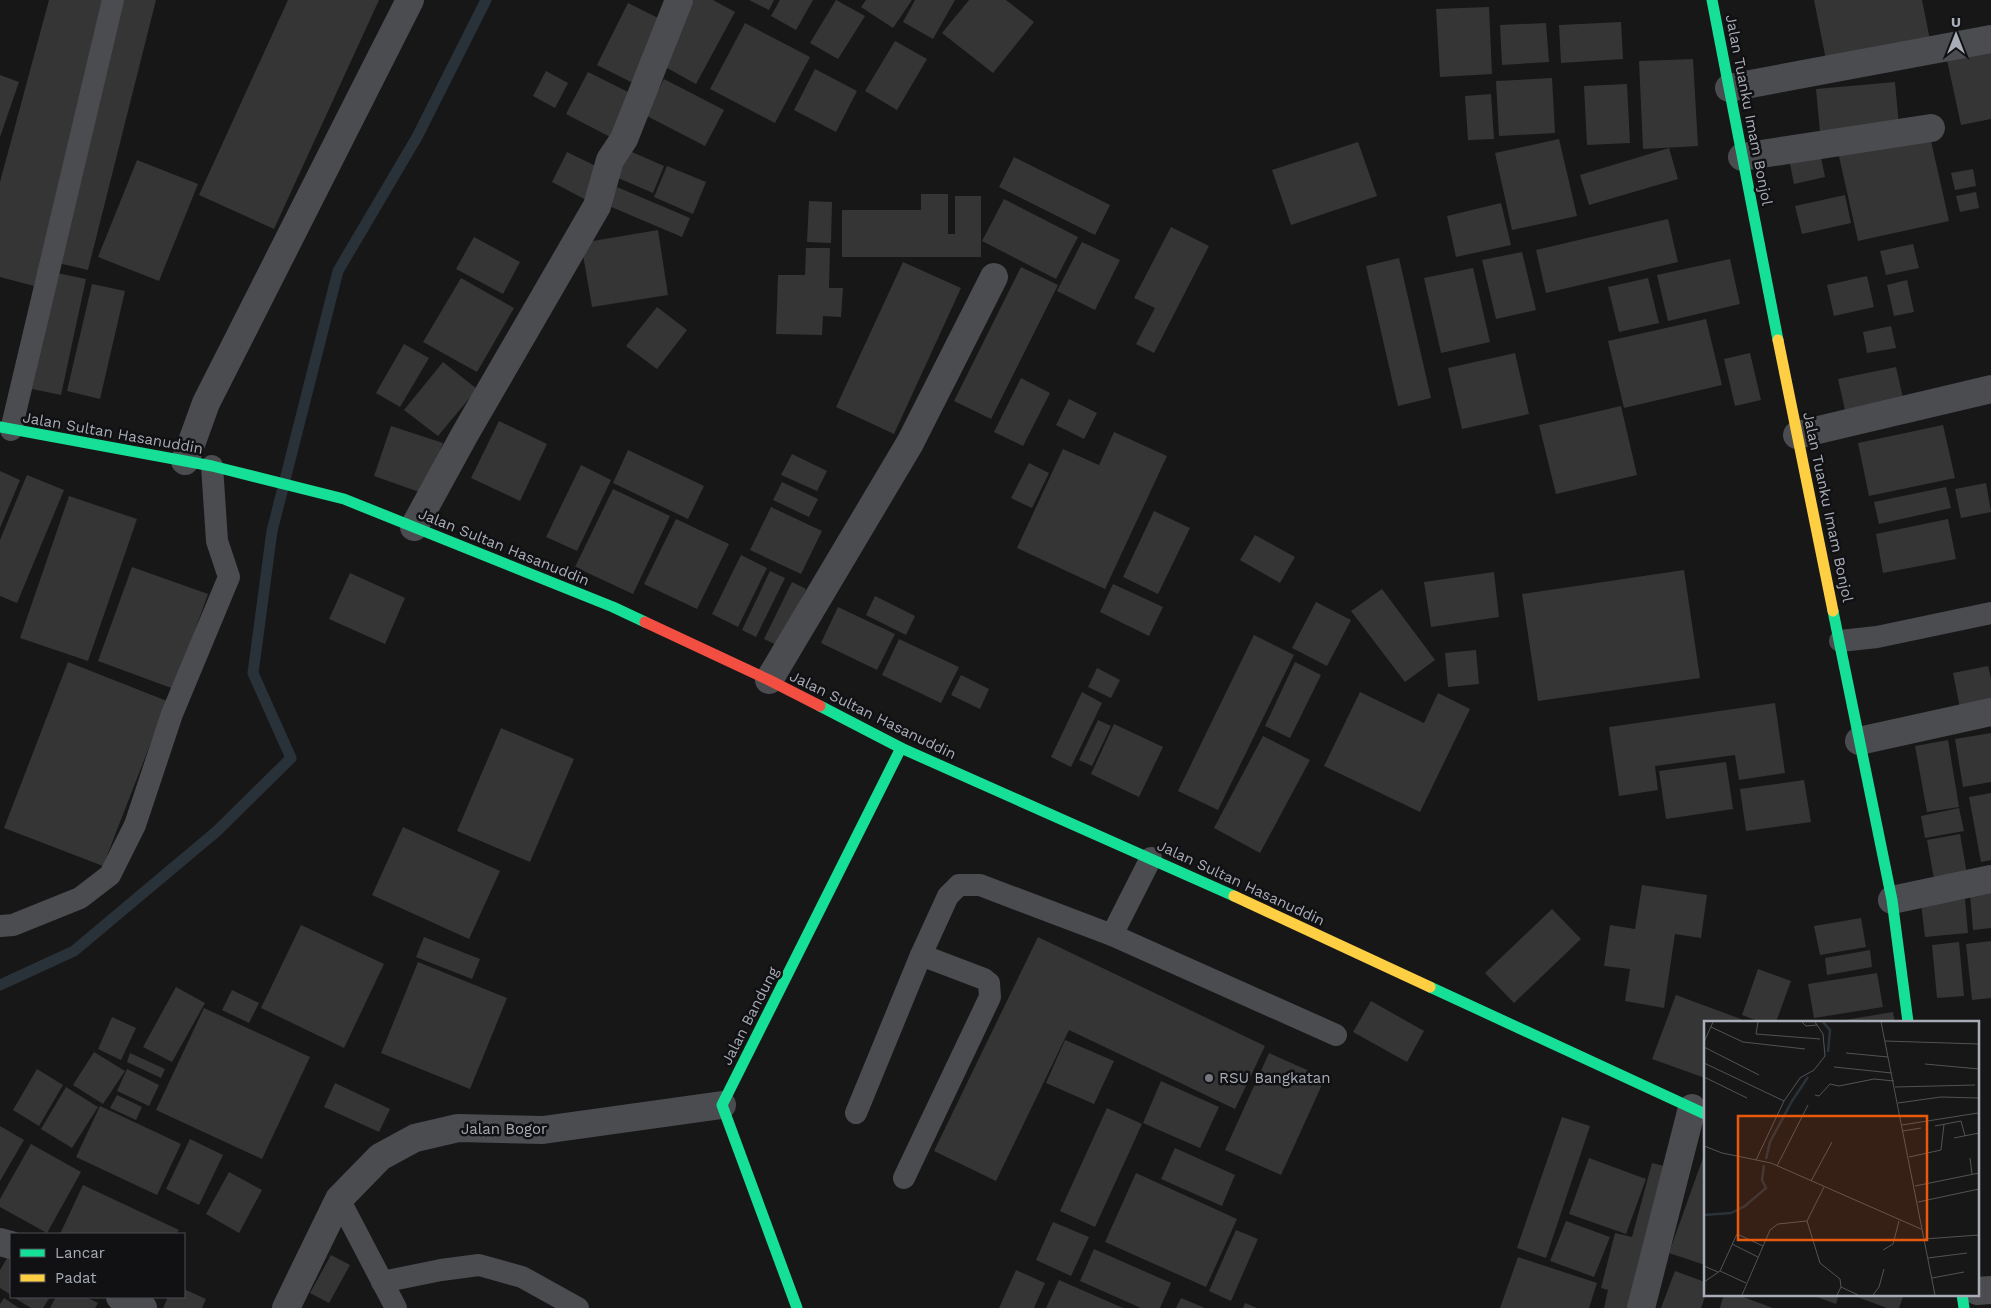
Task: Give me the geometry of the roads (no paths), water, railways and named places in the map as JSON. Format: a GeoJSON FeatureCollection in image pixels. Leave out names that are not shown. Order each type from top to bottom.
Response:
{"type":"FeatureCollection","features":[{"type":"Feature","properties":{"kind":"main road","name":"Jalan Tuanku Imam Bonjol"},"geometry":{"type":"LineString","coordinates":[[1712,0],[1797,436],[1892,900],[1908,1021]]}},
{"type":"Feature","properties":{"kind":"main road","name":"Jalan Sultan Hasanuddin"},"geometry":{"type":"LineString","coordinates":[[6,428],[218,467],[344,499],[613,607],[769,680],[901,748],[1151,858],[1698,1111]]}},
{"type":"Feature","properties":{"kind":"main road","name":"Jalan Bandung"},"geometry":{"type":"LineString","coordinates":[[722,1105],[901,748]]}},
{"type":"Feature","properties":{"kind":"main road"},"geometry":{"type":"LineString","coordinates":[[722,1105],[797,1308]]}},
{"type":"Feature","properties":{"kind":"street"},"geometry":{"type":"LineString","coordinates":[[185,461],[206,403],[410,0]]}},
{"type":"Feature","properties":{"kind":"street"},"geometry":{"type":"LineString","coordinates":[[414,527],[465,434],[597,206],[610,160],[624,139],[679,0]]}},
{"type":"Feature","properties":{"kind":"street"},"geometry":{"type":"LineString","coordinates":[[1729,88],[1991,39]]}},
{"type":"Feature","properties":{"kind":"street"},"geometry":{"type":"LineString","coordinates":[[1742,157],[1931,128]]}},
{"type":"Feature","properties":{"kind":"street"},"geometry":{"type":"LineString","coordinates":[[769,680],[910,443],[994,276]]}},
{"type":"Feature","properties":{"kind":"street"},"geometry":{"type":"LineString","coordinates":[[1797,436],[1991,389]]}},
{"type":"Feature","properties":{"kind":"street"},"geometry":{"type":"LineString","coordinates":[[1860,741],[1991,712]]}},
{"type":"Feature","properties":{"kind":"street"},"geometry":{"type":"LineString","coordinates":[[1892,900],[1991,879]]}},
{"type":"Feature","properties":{"kind":"street","name":"Jalan Bogor"},"geometry":{"type":"LineString","coordinates":[[286,1308],[339,1200],[380,1156],[415,1138],[458,1128],[543,1130],[722,1105]]}},
{"type":"Feature","properties":{"kind":"street"},"geometry":{"type":"LineString","coordinates":[[1641,1308],[1698,1111]]}},
{"type":"Feature","properties":{"kind":"street"},"geometry":{"type":"LineString","coordinates":[[1978,1290],[1991,1290]]}},
{"type":"Feature","properties":{"kind":"street"},"geometry":{"type":"LineString","coordinates":[[122,1298],[143,1308]]}},
{"type":"Feature","properties":{"kind":"lane"},"geometry":{"type":"LineString","coordinates":[[6,428],[113,0]]}},
{"type":"Feature","properties":{"kind":"lane"},"geometry":{"type":"LineString","coordinates":[[0,926],[13,925],[80,898],[110,875],[135,825],[172,714],[229,577],[217,541],[218,467]]}},
{"type":"Feature","properties":{"kind":"lane"},"geometry":{"type":"LineString","coordinates":[[1840,641],[1877,637],[1991,613]]}},
{"type":"Feature","properties":{"kind":"lane"},"geometry":{"type":"LineString","coordinates":[[1112,935],[1151,858]]}},
{"type":"Feature","properties":{"kind":"lane"},"geometry":{"type":"LineString","coordinates":[[856,1113],[920,955],[948,896],[959,885],[980,885],[1112,935],[1336,1035]]}},
{"type":"Feature","properties":{"kind":"lane"},"geometry":{"type":"LineString","coordinates":[[904,1178],[990,997],[989,984],[984,979],[920,955]]}},
{"type":"Feature","properties":{"kind":"lane"},"geometry":{"type":"LineString","coordinates":[[339,1200],[396,1308]]}},
{"type":"Feature","properties":{"kind":"lane"},"geometry":{"type":"LineString","coordinates":[[382,1282],[441,1270],[480,1266],[522,1277],[578,1308]]}},
{"type":"Feature","properties":{"kind":"waterway"},"geometry":{"type":"LineString","coordinates":[[0,985],[74,951],[217,831],[291,758],[253,673],[272,531],[338,271],[417,137],[486,0]]}},
{"type":"Feature","properties":{"kind":"place","name":"RSU Bangkatan"},"geometry":{"type":"Point","coordinates":[1209,1078]}}]}
